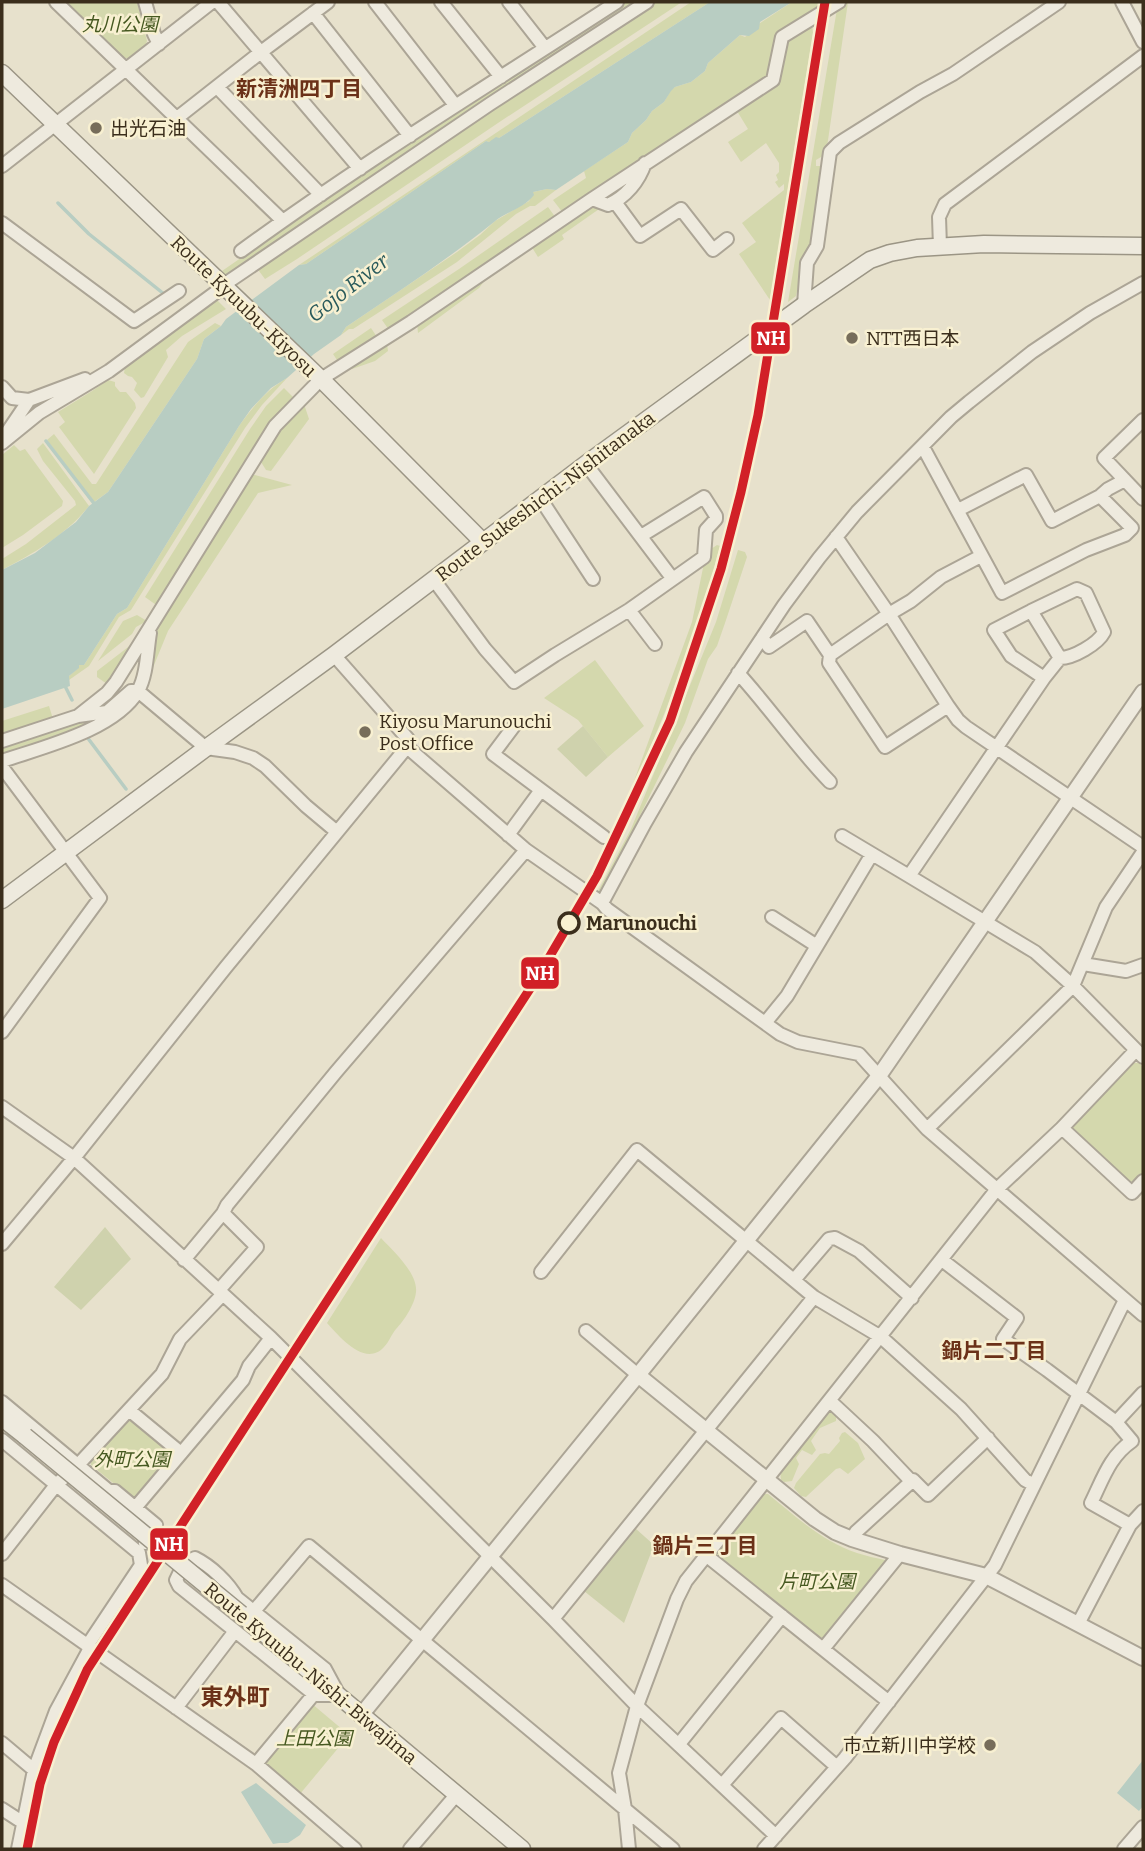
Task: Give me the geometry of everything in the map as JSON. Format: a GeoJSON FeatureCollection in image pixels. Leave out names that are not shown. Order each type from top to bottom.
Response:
{"type":"FeatureCollection","features":[{"type":"Feature","properties":{"kind":"main road","name":"Route Kyuubu-Kiyosu"},"geometry":{"type":"LineString","coordinates":[[2,73],[484,541]]}},
{"type":"Feature","properties":{"kind":"main road","name":"Route Sukeshichi-Nishitanaka"},"geometry":{"type":"LineString","coordinates":[[2,900],[334,655],[586,464],[870,260],[917,248],[984,244],[1143,246]]}},
{"type":"Feature","properties":{"kind":"main road","name":"Route Kyuubu-Nishi-Biwajima"},"geometry":{"type":"LineString","coordinates":[[2,1418],[248,1613],[339,1695],[522,1849]]}},
{"type":"Feature","properties":{"kind":"street"},"geometry":{"type":"LineString","coordinates":[[56,2],[283,220]]}},
{"type":"Feature","properties":{"kind":"street"},"geometry":{"type":"LineString","coordinates":[[145,2],[159,44]]}},
{"type":"Feature","properties":{"kind":"street"},"geometry":{"type":"LineString","coordinates":[[2,166],[215,2],[360,169]]}},
{"type":"Feature","properties":{"kind":"street"},"geometry":{"type":"LineString","coordinates":[[177,118],[328,2]]}},
{"type":"Feature","properties":{"kind":"street"},"geometry":{"type":"LineString","coordinates":[[375,2],[455,105]]}},
{"type":"Feature","properties":{"kind":"street"},"geometry":{"type":"LineString","coordinates":[[441,2],[500,77]]}},
{"type":"Feature","properties":{"kind":"street"},"geometry":{"type":"LineString","coordinates":[[509,2],[545,48]]}},
{"type":"Feature","properties":{"kind":"street"},"geometry":{"type":"LineString","coordinates":[[2,442],[39,413],[109,371],[478,112],[647,2]]}},
{"type":"Feature","properties":{"kind":"street"},"geometry":{"type":"LineString","coordinates":[[78,716],[107,693],[116,682],[275,426],[318,377],[420,316],[773,80],[782,37],[839,2]]}},
{"type":"Feature","properties":{"kind":"street"},"geometry":{"type":"LineString","coordinates":[[804,305],[807,263],[817,246],[830,152],[839,143],[953,74],[1059,2]]}},
{"type":"Feature","properties":{"kind":"street"},"geometry":{"type":"LineString","coordinates":[[1122,2],[1143,41]]}},
{"type":"Feature","properties":{"kind":"street"},"geometry":{"type":"LineString","coordinates":[[241,251],[455,105],[613,3]]}},
{"type":"Feature","properties":{"kind":"street"},"geometry":{"type":"LineString","coordinates":[[313,13],[410,136]]}},
{"type":"Feature","properties":{"kind":"street"},"geometry":{"type":"LineString","coordinates":[[940,247],[939,216],[945,204],[1143,56]]}},
{"type":"Feature","properties":{"kind":"street"},"geometry":{"type":"LineString","coordinates":[[217,87],[321,195]]}},
{"type":"Feature","properties":{"kind":"street"},"geometry":{"type":"LineString","coordinates":[[592,199],[608,205],[615,202],[640,178],[646,163]]}},
{"type":"Feature","properties":{"kind":"street"},"geometry":{"type":"LineString","coordinates":[[615,202],[640,236],[681,209],[713,250],[727,239]]}},
{"type":"Feature","properties":{"kind":"street"},"geometry":{"type":"LineString","coordinates":[[2,223],[134,321],[179,291]]}},
{"type":"Feature","properties":{"kind":"street"},"geometry":{"type":"LineString","coordinates":[[602,903],[686,752],[791,596],[836,537],[876,492],[951,417],[1031,352],[1090,313],[1143,283]]}},
{"type":"Feature","properties":{"kind":"street"},"geometry":{"type":"LineString","coordinates":[[2,387],[12,398],[29,400],[109,371]]}},
{"type":"Feature","properties":{"kind":"street"},"geometry":{"type":"LineString","coordinates":[[2,442],[29,400]]}},
{"type":"Feature","properties":{"kind":"street"},"geometry":{"type":"LineString","coordinates":[[1143,420],[1104,458],[1143,499]]}},
{"type":"Feature","properties":{"kind":"street"},"geometry":{"type":"LineString","coordinates":[[923,447],[1002,593],[1086,550],[1125,535],[1132,528],[1100,496]]}},
{"type":"Feature","properties":{"kind":"street"},"geometry":{"type":"LineString","coordinates":[[586,464],[672,578]]}},
{"type":"Feature","properties":{"kind":"street"},"geometry":{"type":"LineString","coordinates":[[958,510],[1026,475],[1052,521],[1125,480]]}},
{"type":"Feature","properties":{"kind":"street"},"geometry":{"type":"LineString","coordinates":[[433,580],[485,649],[514,682],[629,610],[704,557],[706,530],[716,519],[704,497],[640,536]]}},
{"type":"Feature","properties":{"kind":"street"},"geometry":{"type":"LineString","coordinates":[[540,498],[593,579]]}},
{"type":"Feature","properties":{"kind":"street"},"geometry":{"type":"LineString","coordinates":[[836,537],[958,720],[1143,849],[1107,906],[1073,986],[927,1129]]}},
{"type":"Feature","properties":{"kind":"street"},"geometry":{"type":"LineString","coordinates":[[830,655],[911,601],[941,577],[981,555]]}},
{"type":"Feature","properties":{"kind":"street"},"geometry":{"type":"LineString","coordinates":[[1044,678],[1012,656],[994,630],[1077,589],[1086,593],[1104,632],[1100,641],[1067,658],[1060,658]]}},
{"type":"Feature","properties":{"kind":"street"},"geometry":{"type":"LineString","coordinates":[[629,610],[654,644]]}},
{"type":"Feature","properties":{"kind":"street"},"geometry":{"type":"LineString","coordinates":[[1031,611],[1060,658]]}},
{"type":"Feature","properties":{"kind":"street"},"geometry":{"type":"LineString","coordinates":[[762,638],[769,647],[807,621],[830,655],[829,663],[885,747],[948,706]]}},
{"type":"Feature","properties":{"kind":"street"},"geometry":{"type":"LineString","coordinates":[[2,761],[87,731],[120,712],[138,691],[151,626]]}},
{"type":"Feature","properties":{"kind":"street"},"geometry":{"type":"LineString","coordinates":[[2,1244],[407,747],[408,740],[334,655]]}},
{"type":"Feature","properties":{"kind":"street"},"geometry":{"type":"LineString","coordinates":[[909,876],[1060,658]]}},
{"type":"Feature","properties":{"kind":"street"},"geometry":{"type":"LineString","coordinates":[[738,673],[806,757],[830,782]]}},
{"type":"Feature","properties":{"kind":"street"},"geometry":{"type":"LineString","coordinates":[[2,741],[78,716],[107,712],[131,691],[138,691],[206,748],[235,752],[253,758],[265,766],[337,832]]}},
{"type":"Feature","properties":{"kind":"street"},"geometry":{"type":"LineString","coordinates":[[362,1714],[879,1076],[1142,696]]}},
{"type":"Feature","properties":{"kind":"street"},"geometry":{"type":"LineString","coordinates":[[514,726],[493,754],[604,837]]}},
{"type":"Feature","properties":{"kind":"street"},"geometry":{"type":"LineString","coordinates":[[407,747],[526,850],[780,1034],[798,1042],[859,1054],[927,1129],[1143,1315]]}},
{"type":"Feature","properties":{"kind":"street"},"geometry":{"type":"LineString","coordinates":[[2,767],[100,898],[2,1032]]}},
{"type":"Feature","properties":{"kind":"street"},"geometry":{"type":"LineString","coordinates":[[508,835],[541,790]]}},
{"type":"Feature","properties":{"kind":"street"},"geometry":{"type":"LineString","coordinates":[[629,1849],[619,1773],[637,1706],[686,1581],[997,1189],[1140,1054],[1035,952],[842,836]]}},
{"type":"Feature","properties":{"kind":"street"},"geometry":{"type":"LineString","coordinates":[[184,1260],[336,1072],[526,850]]}},
{"type":"Feature","properties":{"kind":"street"},"geometry":{"type":"LineString","coordinates":[[765,1023],[787,996],[872,854]]}},
{"type":"Feature","properties":{"kind":"street"},"geometry":{"type":"LineString","coordinates":[[772,917],[817,946]]}},
{"type":"Feature","properties":{"kind":"street"},"geometry":{"type":"LineString","coordinates":[[1083,964],[1126,971],[1143,965]]}},
{"type":"Feature","properties":{"kind":"street"},"geometry":{"type":"LineString","coordinates":[[2,1107],[74,1157],[271,1338],[637,1706],[776,1836]]}},
{"type":"Feature","properties":{"kind":"street"},"geometry":{"type":"LineString","coordinates":[[1062,1128],[1132,1193],[1143,1181]]}},
{"type":"Feature","properties":{"kind":"street"},"geometry":{"type":"LineString","coordinates":[[541,1272],[637,1150],[814,1297],[881,1337],[961,1409],[1025,1480],[1034,1485]]}},
{"type":"Feature","properties":{"kind":"street"},"geometry":{"type":"LineString","coordinates":[[2,1554],[56,1485],[162,1374],[180,1339],[257,1247],[222,1213]]}},
{"type":"Feature","properties":{"kind":"street"},"geometry":{"type":"LineString","coordinates":[[794,1280],[829,1239],[835,1238],[859,1251],[912,1297]]}},
{"type":"Feature","properties":{"kind":"street"},"geometry":{"type":"LineString","coordinates":[[942,1259],[1017,1318],[1003,1339],[1116,1422],[1132,1441],[1111,1460],[1091,1503],[1130,1525]]}},
{"type":"Feature","properties":{"kind":"street"},"geometry":{"type":"LineString","coordinates":[[552,1619],[814,1297]]}},
{"type":"Feature","properties":{"kind":"street"},"geometry":{"type":"LineString","coordinates":[[764,1849],[837,1767],[995,1565],[1125,1300]]}},
{"type":"Feature","properties":{"kind":"street"},"geometry":{"type":"LineString","coordinates":[[586,1331],[815,1519],[835,1532],[900,1554],[986,1576],[1143,1658]]}},
{"type":"Feature","properties":{"kind":"street"},"geometry":{"type":"LineString","coordinates":[[135,1508],[243,1380],[248,1366],[271,1338]]}},
{"type":"Feature","properties":{"kind":"street"},"geometry":{"type":"LineString","coordinates":[[1116,1422],[1143,1393]]}},
{"type":"Feature","properties":{"kind":"street"},"geometry":{"type":"LineString","coordinates":[[830,1401],[928,1495],[988,1438]]}},
{"type":"Feature","properties":{"kind":"street"},"geometry":{"type":"LineString","coordinates":[[2,1402],[109,1491],[115,1491],[156,1525],[139,1553],[141,1565],[89,1647],[56,1711],[34,1770],[18,1849]]}},
{"type":"Feature","properties":{"kind":"street"},"geometry":{"type":"LineString","coordinates":[[129,1410],[181,1453]]}},
{"type":"Feature","properties":{"kind":"street"},"geometry":{"type":"LineString","coordinates":[[2,1440],[139,1553]]}},
{"type":"Feature","properties":{"kind":"street"},"geometry":{"type":"LineString","coordinates":[[852,1539],[856,1532],[911,1481]]}},
{"type":"Feature","properties":{"kind":"street"},"geometry":{"type":"LineString","coordinates":[[1078,1624],[1130,1525],[1143,1511]]}},
{"type":"Feature","properties":{"kind":"street"},"geometry":{"type":"LineString","coordinates":[[339,1695],[314,1694],[179,1586],[176,1580],[178,1574],[189,1560],[195,1558],[201,1561],[230,1587],[248,1613],[309,1546],[673,1849]]}},
{"type":"Feature","properties":{"kind":"street"},"geometry":{"type":"LineString","coordinates":[[823,1649],[900,1554]]}},
{"type":"Feature","properties":{"kind":"street"},"geometry":{"type":"LineString","coordinates":[[707,1556],[889,1702]]}},
{"type":"Feature","properties":{"kind":"street"},"geometry":{"type":"LineString","coordinates":[[2,1585],[256,1764],[355,1849]]}},
{"type":"Feature","properties":{"kind":"street"},"geometry":{"type":"LineString","coordinates":[[679,1745],[782,1616]]}},
{"type":"Feature","properties":{"kind":"street"},"geometry":{"type":"LineString","coordinates":[[176,1708],[235,1631]]}},
{"type":"Feature","properties":{"kind":"street"},"geometry":{"type":"LineString","coordinates":[[256,1764],[314,1694]]}},
{"type":"Feature","properties":{"kind":"street"},"geometry":{"type":"LineString","coordinates":[[722,1785],[781,1718],[837,1767]]}},
{"type":"Feature","properties":{"kind":"street"},"geometry":{"type":"LineString","coordinates":[[2,1743],[34,1770]]}},
{"type":"Feature","properties":{"kind":"street"},"geometry":{"type":"LineString","coordinates":[[410,1849],[457,1794]]}},
{"type":"Feature","properties":{"kind":"street"},"geometry":{"type":"LineString","coordinates":[[2,1809],[22,1822]]}},
{"type":"Feature","properties":{"kind":"street"},"geometry":{"type":"LineString","coordinates":[[1124,1849],[1143,1827]]}},
{"type":"Feature","properties":{"kind":"green space","name":"丸川公園"},"geometry":{"type":"Polygon","coordinates":[[[64,2],[137,2],[146,44],[128,58],[123,58],[64,2]]]}},
{"type":"Feature","properties":{"kind":"green space"},"geometry":{"type":"Polygon","coordinates":[[[626,2],[639,2],[227,277],[222,271],[385,158],[626,2]]]}},
{"type":"Feature","properties":{"kind":"green space"},"geometry":{"type":"Polygon","coordinates":[[[656,2],[682,2],[265,279],[256,267],[495,105],[656,2]]]}},
{"type":"Feature","properties":{"kind":"green space"},"geometry":{"type":"Polygon","coordinates":[[[691,2],[710,2],[499,138],[486,141],[306,264],[299,265],[691,2]]]}},
{"type":"Feature","properties":{"kind":"green space"},"geometry":{"type":"Polygon","coordinates":[[[792,2],[828,2],[777,34],[767,76],[563,213],[553,200],[586,178],[584,171],[628,142],[632,133],[664,102],[671,90],[691,82],[740,35],[745,37],[760,23],[792,2]]]}},
{"type":"Feature","properties":{"kind":"green space"},"geometry":{"type":"Polygon","coordinates":[[[848,2],[826,154],[816,160],[816,166],[823,166],[815,235],[804,258],[796,296],[788,302],[837,9],[848,2]]]}},
{"type":"Feature","properties":{"kind":"green space"},"geometry":{"type":"Polygon","coordinates":[[[812,25],[813,33],[770,300],[739,254],[756,242],[742,223],[784,190],[784,184],[779,188],[775,182],[778,180],[776,175],[779,172],[779,163],[766,143],[741,162],[728,142],[748,129],[737,111],[778,84],[788,40],[812,25]]]}},
{"type":"Feature","properties":{"kind":"green space"},"geometry":{"type":"Polygon","coordinates":[[[556,190],[535,206],[516,214],[457,262],[341,335],[346,327],[457,252],[495,221],[529,201],[533,192],[556,190]]]}},
{"type":"Feature","properties":{"kind":"green space"},"geometry":{"type":"Polygon","coordinates":[[[590,205],[602,207],[562,235],[564,239],[538,257],[532,244],[590,205]]]}},
{"type":"Feature","properties":{"kind":"green space"},"geometry":{"type":"Polygon","coordinates":[[[548,207],[556,218],[389,330],[382,320],[548,207]]]}},
{"type":"Feature","properties":{"kind":"green space"},"geometry":{"type":"Polygon","coordinates":[[[489,275],[479,288],[418,333],[417,323],[489,275]]]}},
{"type":"Feature","properties":{"kind":"green space"},"geometry":{"type":"Polygon","coordinates":[[[217,300],[226,309],[182,336],[166,350],[168,357],[141,398],[134,390],[137,383],[124,373],[125,367],[217,300]]]}},
{"type":"Feature","properties":{"kind":"green space"},"geometry":{"type":"Polygon","coordinates":[[[215,323],[221,326],[204,339],[197,359],[108,492],[94,502],[47,440],[54,434],[92,484],[96,484],[188,342],[215,323]]]}},
{"type":"Feature","properties":{"kind":"green space"},"geometry":{"type":"Polygon","coordinates":[[[371,328],[377,337],[339,363],[333,354],[371,328]]]}},
{"type":"Feature","properties":{"kind":"green space"},"geometry":{"type":"Polygon","coordinates":[[[387,344],[388,351],[375,361],[352,369],[352,367],[387,344]]]}},
{"type":"Feature","properties":{"kind":"green space"},"geometry":{"type":"Polygon","coordinates":[[[287,378],[245,428],[131,610],[119,617],[89,666],[69,680],[69,676],[79,665],[84,665],[117,614],[127,608],[239,426],[266,393],[287,378]]]}},
{"type":"Feature","properties":{"kind":"green space"},"geometry":{"type":"Polygon","coordinates":[[[108,380],[115,382],[120,392],[126,392],[136,408],[94,474],[59,427],[65,422],[58,412],[108,380]]]}},
{"type":"Feature","properties":{"kind":"green space"},"geometry":{"type":"Polygon","coordinates":[[[284,388],[294,398],[269,426],[159,607],[145,597],[250,429],[266,406],[284,388]]]}},
{"type":"Feature","properties":{"kind":"green space"},"geometry":{"type":"Polygon","coordinates":[[[304,404],[309,419],[271,471],[266,470],[261,462],[266,447],[304,404]]]}},
{"type":"Feature","properties":{"kind":"green space"},"geometry":{"type":"Polygon","coordinates":[[[43,443],[89,506],[60,535],[2,570],[2,559],[76,505],[43,461],[37,449],[43,443]]]}},
{"type":"Feature","properties":{"kind":"green space"},"geometry":{"type":"Polygon","coordinates":[[[14,445],[20,451],[25,449],[63,501],[62,506],[2,548],[2,455],[14,445]]]}},
{"type":"Feature","properties":{"kind":"green space"},"geometry":{"type":"Polygon","coordinates":[[[251,474],[292,485],[258,493],[168,631],[145,687],[154,630],[251,474]]]}},
{"type":"Feature","properties":{"kind":"green space"},"geometry":{"type":"Polygon","coordinates":[[[720,546],[702,612],[665,712],[619,822],[692,622],[704,563],[711,549],[720,546]]]}},
{"type":"Feature","properties":{"kind":"green space"},"geometry":{"type":"Polygon","coordinates":[[[738,550],[745,552],[747,557],[717,646],[708,659],[685,723],[602,894],[596,895],[631,829],[716,622],[738,550]]]}},
{"type":"Feature","properties":{"kind":"green space"},"geometry":{"type":"Polygon","coordinates":[[[137,615],[147,621],[136,627],[132,634],[98,661],[123,621],[137,615]]]}},
{"type":"Feature","properties":{"kind":"green space"},"geometry":{"type":"Polygon","coordinates":[[[136,641],[107,684],[97,677],[97,671],[136,641]]]}},
{"type":"Feature","properties":{"kind":"green space"},"geometry":{"type":"Polygon","coordinates":[[[595,660],[644,726],[608,757],[578,720],[544,698],[595,660]]]}},
{"type":"Feature","properties":{"kind":"green space"},"geometry":{"type":"Polygon","coordinates":[[[49,706],[53,719],[2,736],[2,721],[49,706]]]}},
{"type":"Feature","properties":{"kind":"green space"},"geometry":{"type":"Polygon","coordinates":[[[105,716],[71,734],[2,756],[2,746],[72,722],[105,716]]]}},
{"type":"Feature","properties":{"kind":"green space"},"geometry":{"type":"Polygon","coordinates":[[[583,726],[608,757],[586,777],[557,749],[583,726]]]}},
{"type":"Feature","properties":{"kind":"green space"},"geometry":{"type":"Polygon","coordinates":[[[1132,1063],[1139,1063],[1143,1067],[1143,1176],[1134,1186],[1128,1185],[1073,1132],[1072,1126],[1132,1063]]]}},
{"type":"Feature","properties":{"kind":"green space"},"geometry":{"type":"Polygon","coordinates":[[[105,1227],[131,1259],[81,1310],[54,1287],[105,1227]]]}},
{"type":"Feature","properties":{"kind":"green space"},"geometry":{"type":"Polygon","coordinates":[[[381,1238],[409,1270],[416,1285],[416,1292],[409,1312],[386,1345],[377,1353],[369,1354],[353,1348],[327,1323],[381,1238]]]}},
{"type":"Feature","properties":{"kind":"green space"},"geometry":{"type":"Polygon","coordinates":[[[831,1411],[836,1416],[836,1421],[820,1428],[811,1441],[816,1450],[812,1455],[802,1450],[796,1458],[799,1464],[792,1481],[781,1480],[780,1471],[827,1412],[831,1411]]]}},
{"type":"Feature","properties":{"kind":"green space","name":"外町公園"},"geometry":{"type":"Polygon","coordinates":[[[134,1419],[172,1451],[173,1456],[134,1500],[91,1465],[90,1458],[127,1420],[134,1419]]]}},
{"type":"Feature","properties":{"kind":"green space"},"geometry":{"type":"Polygon","coordinates":[[[845,1432],[858,1443],[865,1459],[848,1474],[840,1468],[836,1469],[806,1497],[801,1496],[794,1488],[796,1483],[820,1454],[829,1454],[845,1432]]]}},
{"type":"Feature","properties":{"kind":"green space","name":"片町公園"},"geometry":{"type":"Polygon","coordinates":[[[762,1494],[768,1494],[810,1528],[833,1542],[857,1553],[885,1560],[886,1564],[826,1637],[819,1638],[717,1557],[717,1551],[762,1494]]]}},
{"type":"Feature","properties":{"kind":"green space"},"geometry":{"type":"Polygon","coordinates":[[[635,1528],[654,1545],[624,1623],[584,1591],[635,1528]]]}},
{"type":"Feature","properties":{"kind":"green space","name":"上田公園"},"geometry":{"type":"Polygon","coordinates":[[[311,1703],[349,1735],[300,1794],[266,1765],[265,1760],[311,1703]]]}},
{"type":"Feature","properties":{"kind":"water","name":"Gojo River"},"geometry":{"type":"Polygon","coordinates":[[[710,2],[792,2],[760,22],[759,29],[749,36],[740,35],[691,82],[675,87],[664,102],[632,133],[628,142],[556,190],[533,192],[534,195],[525,203],[346,327],[341,335],[271,388],[239,426],[127,608],[117,614],[84,665],[79,665],[69,676],[70,686],[2,709],[2,570],[35,553],[76,522],[89,506],[108,492],[197,359],[204,339],[226,319],[299,265],[306,264],[486,141],[499,138],[710,2]]]}},
{"type":"Feature","properties":{"kind":"water"},"geometry":{"type":"Polygon","coordinates":[[[1143,1760],[1143,1806],[1139,1811],[1117,1793],[1143,1760]]]}},
{"type":"Feature","properties":{"kind":"water"},"geometry":{"type":"Polygon","coordinates":[[[256,1783],[306,1825],[300,1835],[288,1843],[273,1844],[241,1792],[256,1783]]]}},
{"type":"Feature","properties":{"kind":"waterway"},"geometry":{"type":"LineString","coordinates":[[58,203],[89,234],[164,294]]}},
{"type":"Feature","properties":{"kind":"waterway"},"geometry":{"type":"LineString","coordinates":[[46,441],[96,506]]}},
{"type":"Feature","properties":{"kind":"waterway"},"geometry":{"type":"LineString","coordinates":[[65,686],[72,700]]}},
{"type":"Feature","properties":{"kind":"waterway"},"geometry":{"type":"LineString","coordinates":[[87,737],[126,789]]}},
{"type":"Feature","properties":{"kind":"transit line","name":"NH"},"geometry":{"type":"LineString","coordinates":[[27,1849],[40,1784],[54,1742],[87,1670],[537,978],[597,876],[670,721],[721,569],[758,415],[825,2]]}},
{"type":"Feature","properties":{"kind":"place","name":"出光石油"},"geometry":{"type":"Point","coordinates":[96,128]}},
{"type":"Feature","properties":{"kind":"place","name":"NTT西日本"},"geometry":{"type":"Point","coordinates":[852,338]}},
{"type":"Feature","properties":{"kind":"place","name":"Kiyosu Marunouchi Post Office"},"geometry":{"type":"Point","coordinates":[365,732]}},
{"type":"Feature","properties":{"kind":"place","name":"Marunouchi"},"geometry":{"type":"Point","coordinates":[569,923]}},
{"type":"Feature","properties":{"kind":"place","name":"市立新川中学校"},"geometry":{"type":"Point","coordinates":[990,1745]}},
{"type":"Feature","properties":{"kind":"district","name":"新清洲四丁目"},"geometry":{"type":"Point","coordinates":[299,89]}},
{"type":"Feature","properties":{"kind":"district","name":"鍋片二丁目"},"geometry":{"type":"Point","coordinates":[994,1351]}},
{"type":"Feature","properties":{"kind":"district","name":"鍋片三丁目"},"geometry":{"type":"Point","coordinates":[705,1546]}},
{"type":"Feature","properties":{"kind":"district","name":"東外町"},"geometry":{"type":"Point","coordinates":[235,1697]}}]}
